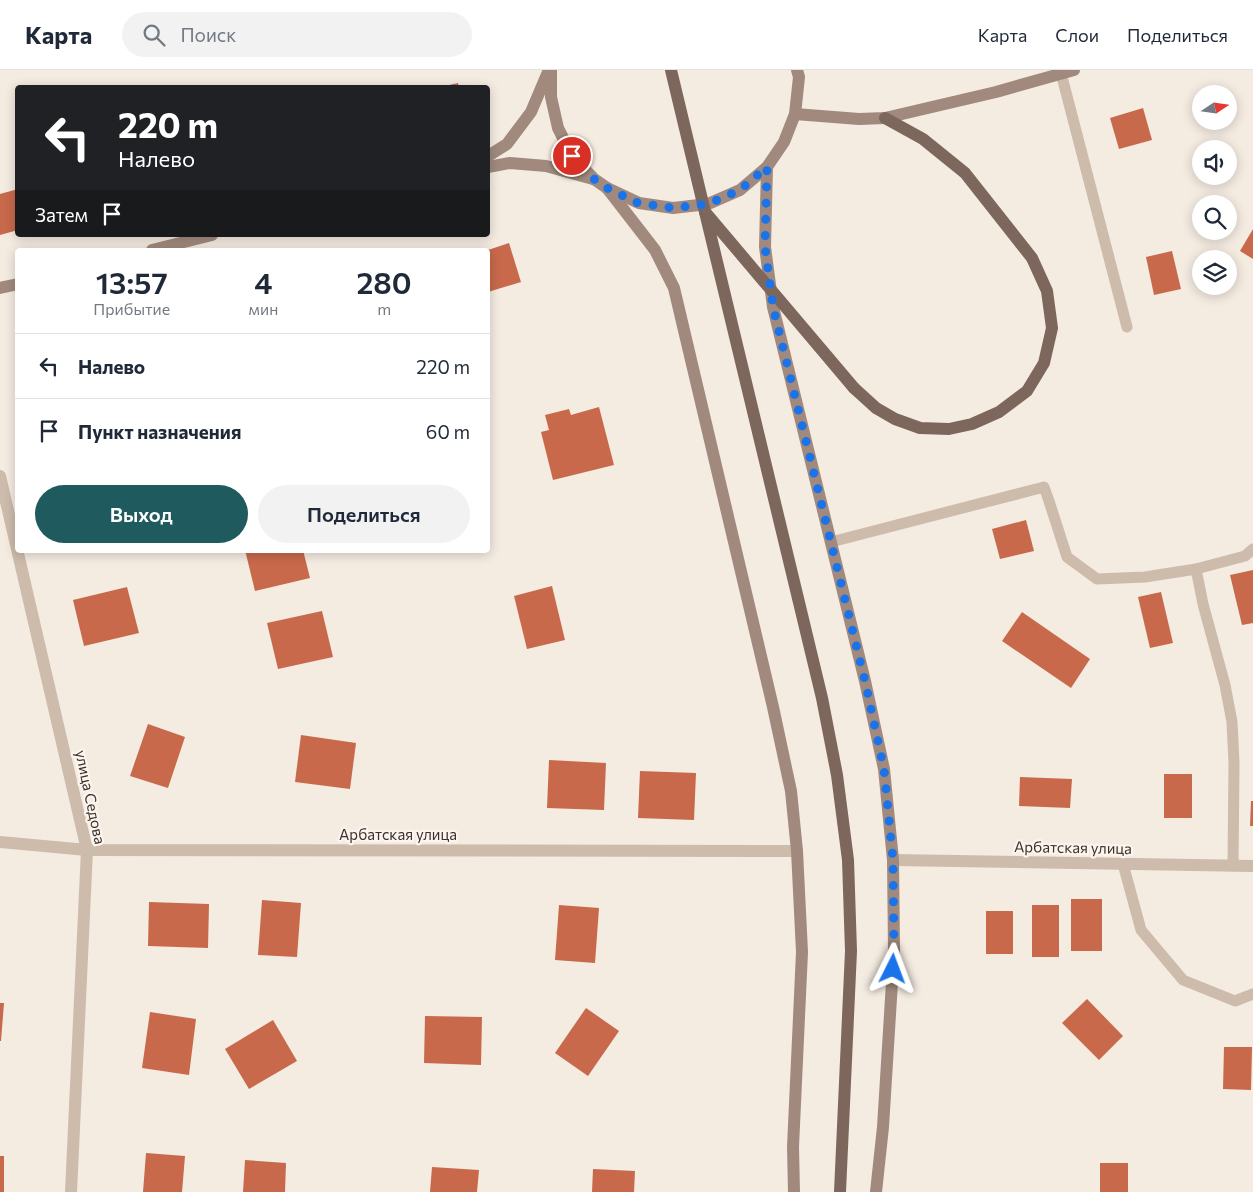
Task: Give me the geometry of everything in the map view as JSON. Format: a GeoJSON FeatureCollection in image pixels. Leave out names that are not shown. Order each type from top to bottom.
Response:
{"type":"FeatureCollection","features":[{"type":"Feature","properties":{"kind":"main road"},"geometry":{"type":"LineString","coordinates":[[672,70],[822,698],[837,775],[848,860],[851,952],[840,1192]]}},
{"type":"Feature","properties":{"kind":"main road"},"geometry":{"type":"LineString","coordinates":[[705,212],[854,388],[876,408],[895,419],[920,428],[949,429],[972,424],[999,412],[1027,390],[1044,363],[1052,328],[1047,291],[1032,258],[965,173],[923,139],[885,118]]}},
{"type":"Feature","properties":{"kind":"street"},"geometry":{"type":"LineString","coordinates":[[490,155],[507,144],[531,112],[550,70]]}},
{"type":"Feature","properties":{"kind":"street"},"geometry":{"type":"LineString","coordinates":[[550,70],[551,97],[558,128],[572,156],[594,179],[607,188],[638,203],[673,208],[708,204],[740,190],[767,167],[784,142],[795,114],[797,70]]}},
{"type":"Feature","properties":{"kind":"street"},"geometry":{"type":"LineString","coordinates":[[795,114],[859,119],[885,118],[996,92],[1067,72]]}},
{"type":"Feature","properties":{"kind":"street"},"geometry":{"type":"LineString","coordinates":[[490,167],[510,163],[546,166],[594,179]]}},
{"type":"Feature","properties":{"kind":"street"},"geometry":{"type":"LineString","coordinates":[[767,167],[765,247],[773,307],[865,681],[884,769],[893,860],[894,950],[883,1127],[876,1192]]}},
{"type":"Feature","properties":{"kind":"street"},"geometry":{"type":"LineString","coordinates":[[607,188],[655,250],[674,288],[792,791],[802,952],[794,1192]]}},
{"type":"Feature","properties":{"kind":"street"},"geometry":{"type":"LineString","coordinates":[[160,248],[204,237]]}},
{"type":"Feature","properties":{"kind":"street"},"geometry":{"type":"LineString","coordinates":[[0,288],[15,285]]}},
{"type":"Feature","properties":{"kind":"street","name":"улица Седова"},"geometry":{"type":"LineString","coordinates":[[0,476],[15,540]]}},
{"type":"Feature","properties":{"kind":"street","name":"улица Седова"},"geometry":{"type":"LineString","coordinates":[[18,553],[87,850],[71,1192]]}},
{"type":"Feature","properties":{"kind":"street","name":"Арбатская улица"},"geometry":{"type":"LineString","coordinates":[[0,842],[87,850],[797,851]]}},
{"type":"Feature","properties":{"kind":"street","name":"Арбатская улица"},"geometry":{"type":"LineString","coordinates":[[893,860],[1253,866]]}},
{"type":"Feature","properties":{"kind":"lane"},"geometry":{"type":"LineString","coordinates":[[1067,72],[1126,327]]}},
{"type":"Feature","properties":{"kind":"lane"},"geometry":{"type":"LineString","coordinates":[[831,542],[1044,486],[1067,557],[1097,579],[1145,577],[1196,569],[1245,556],[1253,549]]}},
{"type":"Feature","properties":{"kind":"lane"},"geometry":{"type":"LineString","coordinates":[[1196,569],[1225,685],[1232,722],[1234,763],[1233,866]]}},
{"type":"Feature","properties":{"kind":"lane"},"geometry":{"type":"LineString","coordinates":[[1123,864],[1141,930],[1182,980],[1235,1001],[1253,994]]}},
{"type":"Feature","properties":{"kind":"building"},"geometry":{"type":"Polygon","coordinates":[[[1143,108],[1152,140],[1119,149],[1110,118],[1143,108]]]}},
{"type":"Feature","properties":{"kind":"building"},"geometry":{"type":"Polygon","coordinates":[[[15,190],[15,231],[0,235],[0,194],[15,190]]]}},
{"type":"Feature","properties":{"kind":"building"},"geometry":{"type":"Polygon","coordinates":[[[1253,229],[1253,259],[1240,251],[1253,229]]]}},
{"type":"Feature","properties":{"kind":"building"},"geometry":{"type":"Polygon","coordinates":[[[509,243],[521,282],[490,291],[490,249],[509,243]]]}},
{"type":"Feature","properties":{"kind":"building"},"geometry":{"type":"Polygon","coordinates":[[[1172,251],[1181,289],[1154,295],[1146,257],[1172,251]]]}},
{"type":"Feature","properties":{"kind":"building"},"geometry":{"type":"Polygon","coordinates":[[[599,407],[614,465],[553,480],[541,432],[549,430],[545,415],[569,409],[571,415],[599,407]]]}},
{"type":"Feature","properties":{"kind":"building"},"geometry":{"type":"Polygon","coordinates":[[[1026,520],[1034,551],[1000,559],[992,529],[1026,520]]]}},
{"type":"Feature","properties":{"kind":"building"},"geometry":{"type":"Polygon","coordinates":[[[246,553],[304,553],[310,578],[255,591],[246,553]]]}},
{"type":"Feature","properties":{"kind":"building"},"geometry":{"type":"Polygon","coordinates":[[[1253,570],[1253,623],[1242,625],[1230,575],[1253,570]]]}},
{"type":"Feature","properties":{"kind":"building"},"geometry":{"type":"Polygon","coordinates":[[[552,586],[565,640],[527,649],[514,596],[552,586]]]}},
{"type":"Feature","properties":{"kind":"building"},"geometry":{"type":"Polygon","coordinates":[[[127,587],[139,633],[84,646],[73,600],[127,587]]]}},
{"type":"Feature","properties":{"kind":"building"},"geometry":{"type":"Polygon","coordinates":[[[1161,592],[1173,643],[1150,648],[1138,597],[1161,592]]]}},
{"type":"Feature","properties":{"kind":"building"},"geometry":{"type":"Polygon","coordinates":[[[322,611],[333,657],[278,669],[267,623],[322,611]]]}},
{"type":"Feature","properties":{"kind":"building"},"geometry":{"type":"Polygon","coordinates":[[[1022,612],[1090,659],[1071,688],[1002,641],[1022,612]]]}},
{"type":"Feature","properties":{"kind":"building"},"geometry":{"type":"Polygon","coordinates":[[[148,724],[185,737],[168,788],[130,776],[148,724]]]}},
{"type":"Feature","properties":{"kind":"building"},"geometry":{"type":"Polygon","coordinates":[[[301,735],[356,743],[350,789],[295,782],[301,735]]]}},
{"type":"Feature","properties":{"kind":"building"},"geometry":{"type":"Polygon","coordinates":[[[549,760],[606,763],[604,810],[547,808],[549,760]]]}},
{"type":"Feature","properties":{"kind":"building"},"geometry":{"type":"Polygon","coordinates":[[[640,771],[696,773],[694,820],[638,818],[640,771]]]}},
{"type":"Feature","properties":{"kind":"building"},"geometry":{"type":"Polygon","coordinates":[[[1164,774],[1192,774],[1192,818],[1164,818],[1164,774]]]}},
{"type":"Feature","properties":{"kind":"building"},"geometry":{"type":"Polygon","coordinates":[[[1020,777],[1072,779],[1070,808],[1019,806],[1020,777]]]}},
{"type":"Feature","properties":{"kind":"building"},"geometry":{"type":"Polygon","coordinates":[[[1251,801],[1253,801],[1253,826],[1250,826],[1251,801]]]}},
{"type":"Feature","properties":{"kind":"building"},"geometry":{"type":"Polygon","coordinates":[[[1071,899],[1102,899],[1102,951],[1071,951],[1071,899]]]}},
{"type":"Feature","properties":{"kind":"building"},"geometry":{"type":"Polygon","coordinates":[[[262,900],[301,903],[297,957],[258,955],[262,900]]]}},
{"type":"Feature","properties":{"kind":"building"},"geometry":{"type":"Polygon","coordinates":[[[149,902],[209,904],[208,948],[148,946],[149,902]]]}},
{"type":"Feature","properties":{"kind":"building"},"geometry":{"type":"Polygon","coordinates":[[[559,905],[599,908],[595,963],[555,960],[559,905]]]}},
{"type":"Feature","properties":{"kind":"building"},"geometry":{"type":"Polygon","coordinates":[[[1032,905],[1059,905],[1059,957],[1032,957],[1032,905]]]}},
{"type":"Feature","properties":{"kind":"building"},"geometry":{"type":"Polygon","coordinates":[[[986,911],[1013,911],[1013,954],[986,954],[986,911]]]}},
{"type":"Feature","properties":{"kind":"building"},"geometry":{"type":"Polygon","coordinates":[[[1087,999],[1123,1036],[1099,1060],[1062,1023],[1087,999]]]}},
{"type":"Feature","properties":{"kind":"building"},"geometry":{"type":"Polygon","coordinates":[[[0,1003],[4,1003],[1,1041],[0,1041],[0,1003]]]}},
{"type":"Feature","properties":{"kind":"building"},"geometry":{"type":"Polygon","coordinates":[[[586,1008],[619,1031],[588,1076],[555,1053],[586,1008]]]}},
{"type":"Feature","properties":{"kind":"building"},"geometry":{"type":"Polygon","coordinates":[[[150,1012],[196,1019],[189,1075],[142,1068],[150,1012]]]}},
{"type":"Feature","properties":{"kind":"building"},"geometry":{"type":"Polygon","coordinates":[[[425,1016],[482,1017],[481,1065],[424,1063],[425,1016]]]}},
{"type":"Feature","properties":{"kind":"building"},"geometry":{"type":"Polygon","coordinates":[[[273,1020],[297,1061],[249,1089],[225,1049],[273,1020]]]}},
{"type":"Feature","properties":{"kind":"building"},"geometry":{"type":"Polygon","coordinates":[[[1224,1047],[1252,1047],[1251,1090],[1223,1089],[1224,1047]]]}},
{"type":"Feature","properties":{"kind":"building"},"geometry":{"type":"Polygon","coordinates":[[[146,1153],[185,1156],[182,1192],[143,1192],[146,1153]]]}},
{"type":"Feature","properties":{"kind":"building"},"geometry":{"type":"Polygon","coordinates":[[[0,1156],[4,1156],[4,1192],[0,1192],[0,1156]]]}},
{"type":"Feature","properties":{"kind":"building"},"geometry":{"type":"Polygon","coordinates":[[[245,1160],[286,1163],[285,1192],[243,1192],[245,1160]]]}},
{"type":"Feature","properties":{"kind":"building"},"geometry":{"type":"Polygon","coordinates":[[[1100,1163],[1128,1163],[1128,1192],[1100,1192],[1100,1163]]]}},
{"type":"Feature","properties":{"kind":"building"},"geometry":{"type":"Polygon","coordinates":[[[432,1167],[479,1170],[477,1192],[430,1192],[432,1167]]]}},
{"type":"Feature","properties":{"kind":"building"},"geometry":{"type":"Polygon","coordinates":[[[593,1169],[635,1171],[634,1192],[592,1192],[593,1169]]]}},
{"type":"Feature","properties":{"kind":"route"},"geometry":{"type":"LineString","coordinates":[[572,156],[594,179],[607,188],[638,203],[673,208],[708,204],[740,190],[767,167],[765,247],[773,307],[865,681],[884,769],[893,860],[893,969]]}}]}
